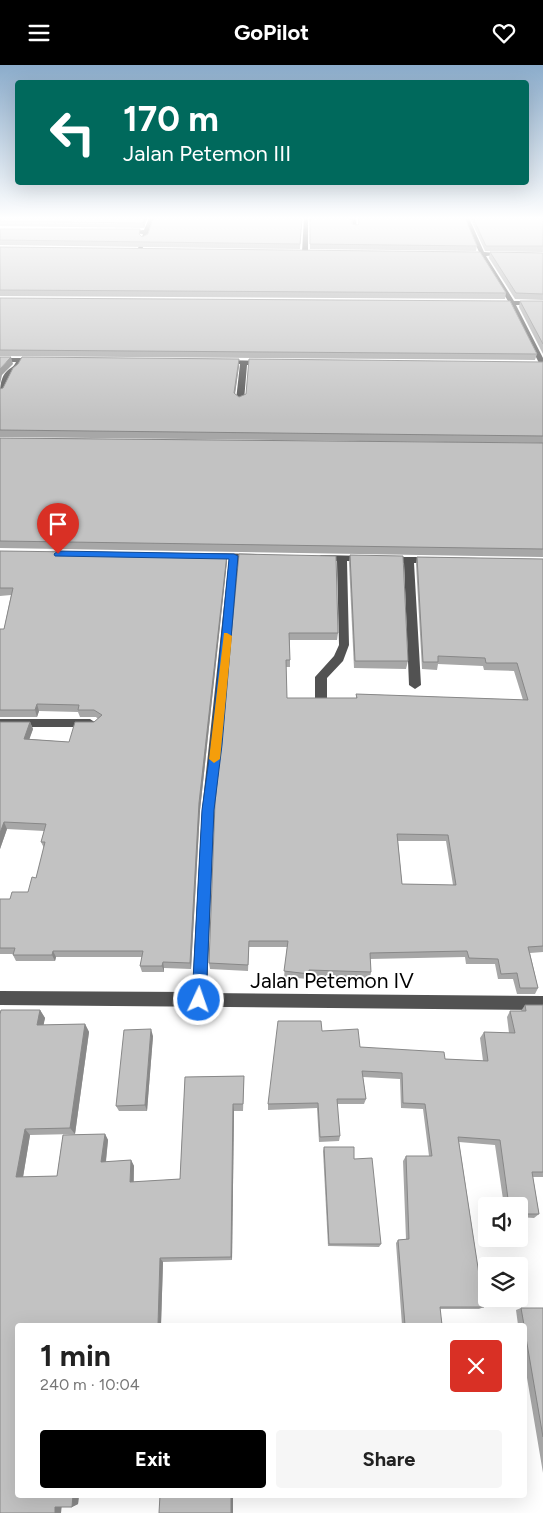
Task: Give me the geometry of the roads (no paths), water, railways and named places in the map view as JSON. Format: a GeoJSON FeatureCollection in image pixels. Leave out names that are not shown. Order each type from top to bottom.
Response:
{"type":"FeatureCollection","features":[{"type":"Feature","properties":{"kind":"street"},"geometry":{"type":"LineString","coordinates":[[501,286],[543,364],[533,364]]}},
{"type":"Feature","properties":{"kind":"street"},"geometry":{"type":"LineString","coordinates":[[491,303],[543,303]]}},
{"type":"Feature","properties":{"kind":"street"},"geometry":{"type":"LineString","coordinates":[[0,360],[49,361]]}},
{"type":"Feature","properties":{"kind":"street"},"geometry":{"type":"LineString","coordinates":[[0,392],[10,372],[16,369],[20,360]]}},
{"type":"Feature","properties":{"kind":"street"},"geometry":{"type":"LineString","coordinates":[[215,362],[274,363]]}},
{"type":"Feature","properties":{"kind":"street"},"geometry":{"type":"LineString","coordinates":[[240,400],[244,363]]}},
{"type":"Feature","properties":{"kind":"street"},"geometry":{"type":"LineString","coordinates":[[204,556],[263,557]]}},
{"type":"Feature","properties":{"kind":"street"},"geometry":{"type":"LineString","coordinates":[[199,1000],[208,810],[234,556]]}},
{"type":"Feature","properties":{"kind":"street"},"geometry":{"type":"LineString","coordinates":[[312,558],[448,560]]}},
{"type":"Feature","properties":{"kind":"street"},"geometry":{"type":"LineString","coordinates":[[321,699],[321,677],[339,658],[344,645],[342,558]]}},
{"type":"Feature","properties":{"kind":"street"},"geometry":{"type":"LineString","coordinates":[[409,560],[416,685]]}},
{"type":"Feature","properties":{"kind":"street"},"geometry":{"type":"LineString","coordinates":[[0,723],[96,723]]}},
{"type":"Feature","properties":{"kind":"street","name":"Jalan Petemon IV"},"geometry":{"type":"LineString","coordinates":[[0,997],[543,1005]]}}]}
